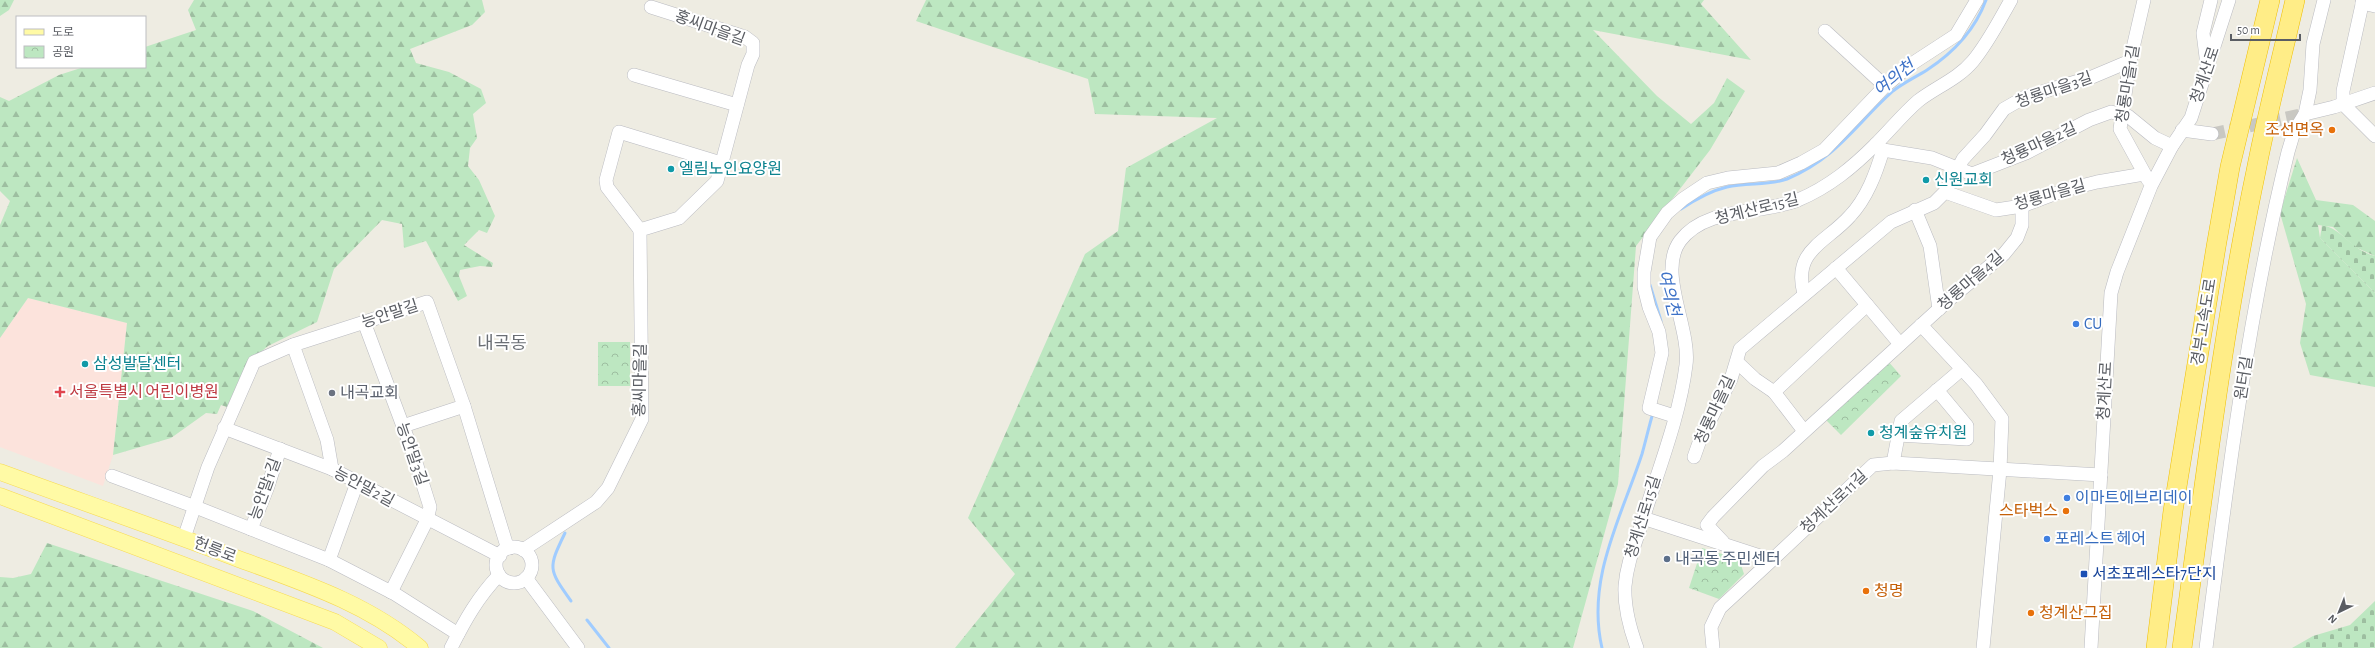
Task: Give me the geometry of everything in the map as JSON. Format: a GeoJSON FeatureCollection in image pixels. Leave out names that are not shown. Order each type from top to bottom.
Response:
{"type":"FeatureCollection","features":[{"type":"Feature","properties":{"kind":"highway","name":"경부고속도로"},"geometry":{"type":"LineString","coordinates":[[2156,648],[2174,511],[2230,167],[2270,0]]}},
{"type":"Feature","properties":{"kind":"highway","name":"경부고속도로"},"geometry":{"type":"LineString","coordinates":[[2182,648],[2220,378],[2255,171],[2295,0]]}},
{"type":"Feature","properties":{"kind":"main road","name":"헌릉로"},"geometry":{"type":"LineString","coordinates":[[0,472],[296,580],[362,608],[405,636],[420,648]]}},
{"type":"Feature","properties":{"kind":"main road","name":"헌릉로"},"geometry":{"type":"LineString","coordinates":[[0,496],[335,622],[379,648]]}},
{"type":"Feature","properties":{"kind":"street"},"geometry":{"type":"LineString","coordinates":[[1674,416],[1649,408],[1662,353],[1659,332],[1649,307],[1644,287],[1644,272],[1650,237],[1657,225],[1667,213],[1683,199],[1707,183],[1728,178],[1778,173],[1801,163],[1824,150],[1885,86],[1913,63],[1956,35],[1977,0]]}},
{"type":"Feature","properties":{"kind":"street","name":"청계산로15길"},"geometry":{"type":"LineString","coordinates":[[1637,648],[1630,624],[1625,588],[1629,561],[1674,416],[1686,363],[1685,338],[1672,273],[1673,254],[1680,240],[1702,223],[1724,216],[1765,210],[1796,201],[1822,188],[1845,173],[1880,147],[1918,101],[1953,79],[1972,62],[2011,0]]}},
{"type":"Feature","properties":{"kind":"street","name":"청룡마을1길"},"geometry":{"type":"LineString","coordinates":[[2144,0],[2130,61],[2120,129],[2151,186]]}},
{"type":"Feature","properties":{"kind":"street"},"geometry":{"type":"LineString","coordinates":[[2208,67],[2203,32],[2211,0]]}},
{"type":"Feature","properties":{"kind":"street","name":"청계산로"},"geometry":{"type":"LineString","coordinates":[[2091,648],[2111,292],[2117,272],[2151,186],[2172,146],[2191,118],[2229,0]]}},
{"type":"Feature","properties":{"kind":"street","name":"원터길"},"geometry":{"type":"LineString","coordinates":[[2206,648],[2234,433],[2257,290],[2288,152],[2294,132],[2305,114],[2310,90],[2313,44],[2324,0]]}},
{"type":"Feature","properties":{"kind":"street"},"geometry":{"type":"LineString","coordinates":[[2375,6],[2362,1],[2343,91],[2343,104],[2375,136]]}},
{"type":"Feature","properties":{"kind":"street","name":"홍씨마을길"},"geometry":{"type":"LineString","coordinates":[[523,550],[596,502],[608,488],[642,419],[640,230],[678,218],[717,181],[737,105],[753,54],[753,43],[745,37],[651,7]]}},
{"type":"Feature","properties":{"kind":"street"},"geometry":{"type":"LineString","coordinates":[[1826,31],[1885,86]]}},
{"type":"Feature","properties":{"kind":"street","name":"청룡마을3길"},"geometry":{"type":"LineString","coordinates":[[1945,192],[1957,169],[2004,108],[2025,97],[2086,79],[2130,61]]}},
{"type":"Feature","properties":{"kind":"street"},"geometry":{"type":"LineString","coordinates":[[634,75],[737,105]]}},
{"type":"Feature","properties":{"kind":"street"},"geometry":{"type":"LineString","coordinates":[[2305,114],[2343,104],[2375,93]]}},
{"type":"Feature","properties":{"kind":"street","name":"청룡마을2길"},"geometry":{"type":"LineString","coordinates":[[1957,169],[1972,174],[2026,153],[2089,120],[2111,112],[2121,114]]}},
{"type":"Feature","properties":{"kind":"street"},"geometry":{"type":"LineString","coordinates":[[2121,114],[2128,116],[2155,138],[2172,146]]}},
{"type":"Feature","properties":{"kind":"street"},"geometry":{"type":"LineString","coordinates":[[2182,130],[2212,134]]}},
{"type":"Feature","properties":{"kind":"street"},"geometry":{"type":"LineString","coordinates":[[640,230],[607,187],[606,180],[619,132],[721,163]]}},
{"type":"Feature","properties":{"kind":"street"},"geometry":{"type":"LineString","coordinates":[[1804,294],[1800,278],[1808,253],[1851,216],[1877,171],[1880,147],[1932,158],[1957,169]]}},
{"type":"Feature","properties":{"kind":"street","name":"청룡마을길"},"geometry":{"type":"LineString","coordinates":[[1694,457],[1700,440],[1731,379],[1740,349],[1763,332],[1804,294],[1891,222],[1934,202],[1945,192],[1996,210],[2022,206],[2066,190],[2144,174]]}},
{"type":"Feature","properties":{"kind":"street","name":"청룡마을4길"},"geometry":{"type":"LineString","coordinates":[[1724,543],[1708,525],[1713,517],[1763,466],[1939,309],[2004,254],[2016,238],[2022,225],[2022,206]]}},
{"type":"Feature","properties":{"kind":"street"},"geometry":{"type":"LineString","coordinates":[[1915,210],[1930,246],[1939,309]]}},
{"type":"Feature","properties":{"kind":"street"},"geometry":{"type":"LineString","coordinates":[[1836,268],[1900,344]]}},
{"type":"Feature","properties":{"kind":"street","name":"능안말길"},"geometry":{"type":"LineString","coordinates":[[184,538],[193,506],[224,428],[254,362],[293,345],[427,302],[464,406],[506,543],[505,552]]}},
{"type":"Feature","properties":{"kind":"street"},"geometry":{"type":"LineString","coordinates":[[1804,431],[1774,392],[1867,305]]}},
{"type":"Feature","properties":{"kind":"street","name":"능안말3길"},"geometry":{"type":"LineString","coordinates":[[364,322],[403,426],[430,506],[427,520]]}},
{"type":"Feature","properties":{"kind":"street"},"geometry":{"type":"LineString","coordinates":[[1921,325],[1962,369],[2002,419],[2000,470],[1983,648]]}},
{"type":"Feature","properties":{"kind":"street"},"geometry":{"type":"LineString","coordinates":[[293,345],[327,440],[332,469]]}},
{"type":"Feature","properties":{"kind":"street","name":"청룡마을길"},"geometry":{"type":"LineString","coordinates":[[1737,362],[1755,379],[1774,392]]}},
{"type":"Feature","properties":{"kind":"street"},"geometry":{"type":"LineString","coordinates":[[1893,463],[1900,421],[1962,369]]}},
{"type":"Feature","properties":{"kind":"street"},"geometry":{"type":"LineString","coordinates":[[1898,435],[1967,439],[1967,426],[1937,390]]}},
{"type":"Feature","properties":{"kind":"street"},"geometry":{"type":"LineString","coordinates":[[403,426],[464,406]]}},
{"type":"Feature","properties":{"kind":"street","name":"능안말2길"},"geometry":{"type":"LineString","coordinates":[[224,428],[332,469],[427,520],[505,552]]}},
{"type":"Feature","properties":{"kind":"street","name":"능안말1길"},"geometry":{"type":"LineString","coordinates":[[251,529],[267,489],[280,449]]}},
{"type":"Feature","properties":{"kind":"street","name":"청계산로11길"},"geometry":{"type":"LineString","coordinates":[[1713,648],[1711,627],[1720,608],[1873,465],[1893,463],[2101,475]]}},
{"type":"Feature","properties":{"kind":"street"},"geometry":{"type":"LineString","coordinates":[[112,476],[193,506]]}},
{"type":"Feature","properties":{"kind":"street"},"geometry":{"type":"LineString","coordinates":[[329,560],[357,483]]}},
{"type":"Feature","properties":{"kind":"street","name":"능안말1길"},"geometry":{"type":"LineString","coordinates":[[193,506],[329,560],[391,592],[458,634]]}},
{"type":"Feature","properties":{"kind":"street"},"geometry":{"type":"LineString","coordinates":[[1643,518],[1724,543],[1772,560]]}},
{"type":"Feature","properties":{"kind":"street"},"geometry":{"type":"LineString","coordinates":[[391,592],[427,520]]}},
{"type":"Feature","properties":{"kind":"street"},"geometry":{"type":"LineString","coordinates":[[523,550],[532,564],[530,574],[526,578],[512,583],[499,575],[497,563],[505,552],[523,550]]}},
{"type":"Feature","properties":{"kind":"street"},"geometry":{"type":"LineString","coordinates":[[451,648],[474,605],[499,575]]}},
{"type":"Feature","properties":{"kind":"street"},"geometry":{"type":"LineString","coordinates":[[526,578],[578,648]]}},
{"type":"Feature","properties":{"kind":"shaded area","name":"서울특별시 어린이병원"},"geometry":{"type":"Polygon","coordinates":[[[28,298],[127,323],[113,455],[103,486],[0,447],[0,338],[28,298]]]}},
{"type":"Feature","properties":{"kind":"green space"},"geometry":{"type":"Polygon","coordinates":[[[0,0],[14,0],[9,10],[0,16],[0,0]]]}},
{"type":"Feature","properties":{"kind":"green space"},"geometry":{"type":"Polygon","coordinates":[[[194,0],[482,0],[485,12],[472,25],[410,49],[416,63],[449,72],[481,89],[486,103],[473,114],[477,138],[470,148],[468,166],[479,180],[495,216],[487,233],[479,230],[464,245],[493,263],[492,267],[480,266],[460,270],[459,276],[467,296],[458,301],[426,241],[404,248],[402,224],[382,220],[334,269],[317,322],[268,346],[249,362],[227,407],[221,405],[217,414],[206,413],[171,438],[113,455],[127,323],[28,298],[0,338],[0,225],[10,201],[0,191],[0,97],[9,101],[59,75],[81,68],[146,68],[146,47],[196,30],[188,10],[194,0]]]}},
{"type":"Feature","properties":{"kind":"green space"},"geometry":{"type":"Polygon","coordinates":[[[926,0],[1704,0],[1701,4],[1751,60],[1593,30],[1657,96],[1691,124],[1714,103],[1727,78],[1745,91],[1710,150],[1636,246],[1618,484],[1573,648],[955,648],[1015,574],[968,518],[1085,254],[1118,231],[1126,168],[1217,118],[1095,114],[1088,79],[916,21],[926,0]]]}},
{"type":"Feature","properties":{"kind":"green space"},"geometry":{"type":"Polygon","coordinates":[[[2297,158],[2316,200],[2353,205],[2375,221],[2375,256],[2355,247],[2333,227],[2318,225],[2320,238],[2375,293],[2375,387],[2310,375],[2300,343],[2306,304],[2280,213],[2297,158]]]}},
{"type":"Feature","properties":{"kind":"green space"},"geometry":{"type":"Polygon","coordinates":[[[2322,225],[2336,231],[2360,249],[2375,256],[2375,293],[2320,238],[2322,225]]]}},
{"type":"Feature","properties":{"kind":"green space"},"geometry":{"type":"Polygon","coordinates":[[[598,342],[630,342],[630,386],[598,386],[598,342]]]}},
{"type":"Feature","properties":{"kind":"green space"},"geometry":{"type":"Polygon","coordinates":[[[1887,360],[1901,376],[1841,435],[1826,420],[1887,360]]]}},
{"type":"Feature","properties":{"kind":"green space"},"geometry":{"type":"Polygon","coordinates":[[[47,543],[253,611],[323,648],[0,648],[0,577],[13,578],[31,574],[47,543]]]}},
{"type":"Feature","properties":{"kind":"green space"},"geometry":{"type":"Polygon","coordinates":[[[1702,548],[1739,559],[1744,574],[1719,599],[1689,588],[1702,548]]]}},
{"type":"Feature","properties":{"kind":"green space"},"geometry":{"type":"Polygon","coordinates":[[[2375,601],[2375,648],[2292,648],[2313,636],[2350,625],[2375,601]]]}},
{"type":"Feature","properties":{"kind":"waterway","name":"여의천"},"geometry":{"type":"LineString","coordinates":[[1681,209],[1709,193],[1727,187],[1787,179],[1804,171],[1819,161],[1844,140],[1893,91],[1927,70],[1946,56],[1969,31],[1976,21],[1986,0]]}},
{"type":"Feature","properties":{"kind":"waterway","name":"여의천"},"geometry":{"type":"LineString","coordinates":[[1650,285],[1661,321]]}},
{"type":"Feature","properties":{"kind":"waterway","name":"여의천"},"geometry":{"type":"LineString","coordinates":[[1602,648],[1598,622],[1602,573],[1616,525],[1642,454],[1653,413]]}},
{"type":"Feature","properties":{"kind":"waterway"},"geometry":{"type":"LineString","coordinates":[[565,533],[553,561],[553,568],[558,582],[571,601]]}},
{"type":"Feature","properties":{"kind":"waterway"},"geometry":{"type":"LineString","coordinates":[[587,620],[609,648]]}},
{"type":"Feature","properties":{"kind":"tunnel"},"geometry":{"type":"LineString","coordinates":[[2212,134],[2305,114]]}},
{"type":"Feature","properties":{"kind":"place","name":"조선면옥"},"geometry":{"type":"Point","coordinates":[2332,130]}},
{"type":"Feature","properties":{"kind":"place","name":"엘림노인요양원"},"geometry":{"type":"Point","coordinates":[671,169]}},
{"type":"Feature","properties":{"kind":"place","name":"신원교회"},"geometry":{"type":"Point","coordinates":[1926,180]}},
{"type":"Feature","properties":{"kind":"place","name":"CU"},"geometry":{"type":"Point","coordinates":[2076,324]}},
{"type":"Feature","properties":{"kind":"place","name":"삼성발달센터"},"geometry":{"type":"Point","coordinates":[85,364]}},
{"type":"Feature","properties":{"kind":"place","name":"서울특별시 어린이병원"},"geometry":{"type":"Point","coordinates":[60,392]}},
{"type":"Feature","properties":{"kind":"place","name":"내곡교회"},"geometry":{"type":"Point","coordinates":[332,393]}},
{"type":"Feature","properties":{"kind":"place","name":"청계숲유치원"},"geometry":{"type":"Point","coordinates":[1871,433]}},
{"type":"Feature","properties":{"kind":"place","name":"이마트에브리데이"},"geometry":{"type":"Point","coordinates":[2067,498]}},
{"type":"Feature","properties":{"kind":"place","name":"스타벅스"},"geometry":{"type":"Point","coordinates":[2066,511]}},
{"type":"Feature","properties":{"kind":"place","name":"포레스트 헤어"},"geometry":{"type":"Point","coordinates":[2047,539]}},
{"type":"Feature","properties":{"kind":"place","name":"내곡동 주민센터"},"geometry":{"type":"Point","coordinates":[1667,559]}},
{"type":"Feature","properties":{"kind":"place","name":"서초포레스타7단지"},"geometry":{"type":"Point","coordinates":[2084,574]}},
{"type":"Feature","properties":{"kind":"place","name":"청명"},"geometry":{"type":"Point","coordinates":[1866,591]}},
{"type":"Feature","properties":{"kind":"place","name":"청계산그집"},"geometry":{"type":"Point","coordinates":[2031,613]}},
{"type":"Feature","properties":{"kind":"district","name":"내곡동"},"geometry":{"type":"Point","coordinates":[502,344]}}]}
